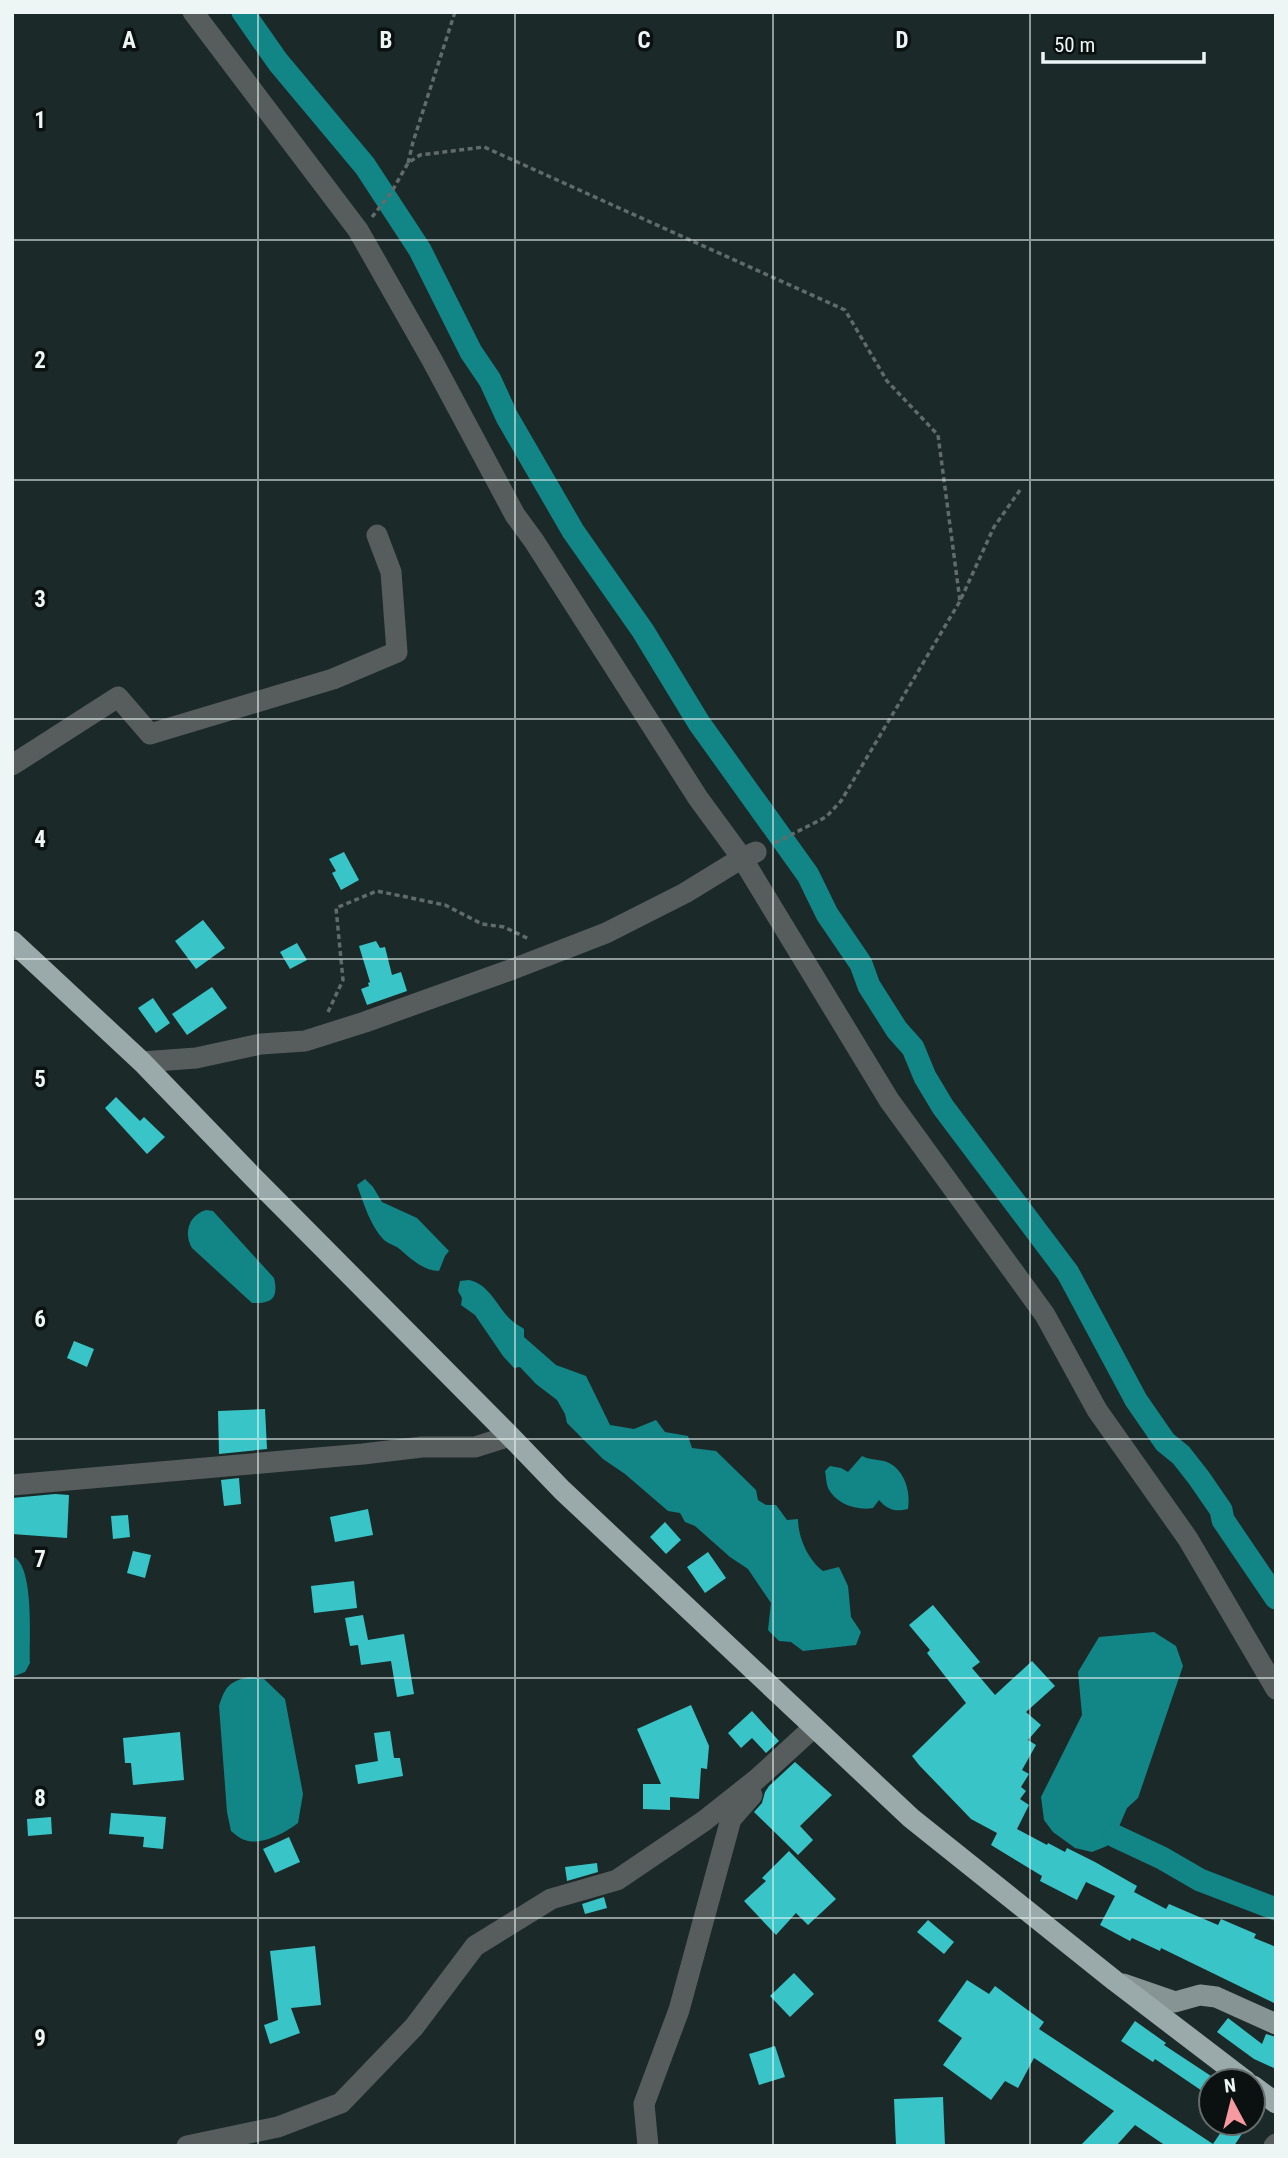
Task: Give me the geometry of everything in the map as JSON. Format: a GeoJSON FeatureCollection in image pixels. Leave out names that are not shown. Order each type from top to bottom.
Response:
{"type":"FeatureCollection","features":[{"type":"Feature","properties":{"kind":"highway"},"geometry":{"type":"LineString","coordinates":[[12,942],[142,1062],[562,1490],[911,1818],[1228,2067]]}},
{"type":"Feature","properties":{"kind":"main road"},"geometry":{"type":"LineString","coordinates":[[1115,1981],[1175,2002],[1200,1995],[1216,1997],[1276,2024]]}},
{"type":"Feature","properties":{"kind":"street"},"geometry":{"type":"LineString","coordinates":[[193,12],[358,230],[432,360],[514,515],[534,541],[698,798],[749,855],[889,1100],[1045,1315],[1097,1409],[1188,1539],[1276,1689]]}},
{"type":"Feature","properties":{"kind":"street"},"geometry":{"type":"LineString","coordinates":[[12,765],[118,697],[150,734],[332,679],[397,652],[391,572],[377,535]]}},
{"type":"Feature","properties":{"kind":"street"},"geometry":{"type":"LineString","coordinates":[[142,1062],[197,1058],[261,1044],[305,1041],[365,1022],[606,933],[685,893],[749,855]]}},
{"type":"Feature","properties":{"kind":"street"},"geometry":{"type":"LineString","coordinates":[[12,1485],[422,1447],[475,1447],[510,1436]]}},
{"type":"Feature","properties":{"kind":"street"},"geometry":{"type":"LineString","coordinates":[[187,2146],[278,2126],[341,2103],[414,2027],[475,1946],[551,1899],[617,1880],[704,1821],[757,1779],[814,1727]]}},
{"type":"Feature","properties":{"kind":"street"},"geometry":{"type":"LineString","coordinates":[[648,2146],[644,2104],[678,2010],[731,1819],[814,1727]]}},
{"type":"Feature","properties":{"kind":"path"},"geometry":{"type":"LineString","coordinates":[[380,207],[408,163],[412,142],[455,12]]}},
{"type":"Feature","properties":{"kind":"path"},"geometry":{"type":"LineString","coordinates":[[408,163],[420,155],[484,147],[845,310],[887,381],[938,435],[960,601]]}},
{"type":"Feature","properties":{"kind":"path"},"geometry":{"type":"LineString","coordinates":[[749,855],[826,817],[841,801],[960,601],[994,527],[1020,490]]}},
{"type":"Feature","properties":{"kind":"path"},"geometry":{"type":"LineString","coordinates":[[305,1041],[325,1018],[343,980],[336,908],[362,895],[377,891],[445,905],[482,924],[504,927],[520,934],[554,954]]}},
{"type":"Feature","properties":{"kind":"water"},"geometry":{"type":"Polygon","coordinates":[[[365,1179],[382,1202],[417,1218],[449,1251],[439,1271],[419,1264],[385,1241],[378,1233],[357,1185],[365,1179]]]}},
{"type":"Feature","properties":{"kind":"water"},"geometry":{"type":"Polygon","coordinates":[[[206,1210],[213,1211],[274,1278],[275,1291],[272,1299],[252,1303],[192,1248],[188,1236],[189,1225],[195,1216],[206,1210]]]}},
{"type":"Feature","properties":{"kind":"water"},"geometry":{"type":"Polygon","coordinates":[[[469,1280],[487,1290],[510,1319],[524,1329],[524,1337],[556,1365],[586,1376],[610,1425],[634,1429],[656,1420],[665,1432],[688,1436],[692,1448],[716,1451],[756,1490],[758,1500],[766,1505],[776,1505],[787,1520],[798,1519],[802,1540],[813,1561],[823,1571],[839,1567],[848,1586],[851,1617],[861,1632],[856,1645],[803,1651],[791,1642],[779,1641],[768,1630],[771,1603],[748,1569],[695,1526],[685,1522],[680,1513],[668,1511],[603,1459],[567,1423],[557,1400],[520,1367],[514,1368],[503,1356],[475,1315],[461,1305],[462,1298],[458,1291],[460,1281],[469,1280]]]}},
{"type":"Feature","properties":{"kind":"water"},"geometry":{"type":"Polygon","coordinates":[[[862,1456],[884,1461],[897,1469],[907,1487],[908,1509],[892,1509],[879,1500],[873,1508],[854,1507],[832,1494],[827,1486],[825,1471],[830,1466],[848,1472],[862,1456]]]}},
{"type":"Feature","properties":{"kind":"water"},"geometry":{"type":"Polygon","coordinates":[[[12,1556],[19,1562],[28,1587],[30,1663],[25,1672],[12,1677],[12,1556]]]}},
{"type":"Feature","properties":{"kind":"water"},"geometry":{"type":"Polygon","coordinates":[[[1154,1632],[1176,1646],[1183,1666],[1138,1798],[1127,1808],[1115,1836],[1107,1846],[1092,1852],[1075,1848],[1053,1832],[1044,1820],[1041,1797],[1082,1715],[1078,1672],[1099,1637],[1154,1632]]]}},
{"type":"Feature","properties":{"kind":"water"},"geometry":{"type":"Polygon","coordinates":[[[250,1677],[264,1679],[285,1699],[303,1794],[298,1823],[280,1834],[258,1841],[243,1839],[231,1831],[227,1812],[219,1706],[229,1686],[250,1677]]]}},
{"type":"Feature","properties":{"kind":"building"},"geometry":{"type":"Polygon","coordinates":[[[344,852],[359,880],[341,890],[332,873],[336,871],[329,859],[344,852]]]}},
{"type":"Feature","properties":{"kind":"building"},"geometry":{"type":"Polygon","coordinates":[[[203,920],[225,948],[196,969],[175,941],[203,920]]]}},
{"type":"Feature","properties":{"kind":"building"},"geometry":{"type":"Polygon","coordinates":[[[376,941],[380,948],[385,947],[392,975],[401,972],[407,991],[367,1005],[361,989],[369,986],[370,982],[359,946],[376,941]]]}},
{"type":"Feature","properties":{"kind":"building"},"geometry":{"type":"Polygon","coordinates":[[[297,943],[307,960],[290,969],[280,952],[297,943]]]}},
{"type":"Feature","properties":{"kind":"building"},"geometry":{"type":"Polygon","coordinates":[[[212,987],[227,1008],[187,1035],[172,1014],[212,987]]]}},
{"type":"Feature","properties":{"kind":"building"},"geometry":{"type":"Polygon","coordinates":[[[153,998],[170,1023],[156,1033],[138,1008],[153,998]]]}},
{"type":"Feature","properties":{"kind":"building"},"geometry":{"type":"Polygon","coordinates":[[[116,1097],[140,1121],[144,1117],[165,1137],[147,1154],[105,1108],[116,1097]]]}},
{"type":"Feature","properties":{"kind":"building"},"geometry":{"type":"Polygon","coordinates":[[[74,1341],[94,1349],[87,1367],[67,1358],[74,1341]]]}},
{"type":"Feature","properties":{"kind":"building"},"geometry":{"type":"Polygon","coordinates":[[[265,1409],[267,1449],[219,1454],[218,1411],[265,1409]]]}},
{"type":"Feature","properties":{"kind":"building"},"geometry":{"type":"Polygon","coordinates":[[[239,1478],[241,1504],[224,1506],[221,1480],[239,1478]]]}},
{"type":"Feature","properties":{"kind":"building"},"geometry":{"type":"Polygon","coordinates":[[[69,1495],[67,1538],[12,1534],[12,1498],[69,1495]]]}},
{"type":"Feature","properties":{"kind":"building"},"geometry":{"type":"Polygon","coordinates":[[[368,1509],[373,1535],[335,1542],[330,1517],[368,1509]]]}},
{"type":"Feature","properties":{"kind":"building"},"geometry":{"type":"Polygon","coordinates":[[[128,1515],[130,1537],[113,1539],[111,1516],[128,1515]]]}},
{"type":"Feature","properties":{"kind":"building"},"geometry":{"type":"Polygon","coordinates":[[[665,1522],[681,1540],[666,1554],[650,1537],[665,1522]]]}},
{"type":"Feature","properties":{"kind":"building"},"geometry":{"type":"Polygon","coordinates":[[[133,1551],[151,1555],[145,1578],[127,1573],[133,1551]]]}},
{"type":"Feature","properties":{"kind":"building"},"geometry":{"type":"Polygon","coordinates":[[[708,1552],[726,1578],[705,1593],[687,1567],[708,1552]]]}},
{"type":"Feature","properties":{"kind":"building"},"geometry":{"type":"Polygon","coordinates":[[[354,1581],[357,1608],[314,1613],[311,1586],[354,1581]]]}},
{"type":"Feature","properties":{"kind":"building"},"geometry":{"type":"Polygon","coordinates":[[[933,1605],[980,1662],[972,1668],[995,1695],[1032,1661],[1055,1686],[1026,1712],[1041,1725],[1028,1740],[1036,1745],[1022,1770],[1029,1774],[1021,1787],[1026,1791],[1020,1799],[1029,1805],[1017,1829],[1047,1845],[1048,1843],[1065,1852],[1067,1848],[1095,1862],[1137,1886],[1134,1892],[1166,1909],[1169,1904],[1218,1925],[1221,1919],[1256,1934],[1254,1938],[1276,1947],[1276,2004],[1161,1948],[1160,1951],[1132,1938],[1130,1941],[1100,1925],[1115,1896],[1086,1882],[1077,1900],[1040,1881],[1042,1876],[991,1845],[997,1833],[971,1819],[919,1765],[912,1756],[966,1703],[927,1653],[930,1650],[909,1625],[933,1605]]]}},
{"type":"Feature","properties":{"kind":"building"},"geometry":{"type":"Polygon","coordinates":[[[363,1615],[368,1640],[404,1634],[414,1694],[397,1697],[391,1661],[361,1665],[358,1645],[350,1646],[345,1618],[363,1615]]]}},
{"type":"Feature","properties":{"kind":"building"},"geometry":{"type":"Polygon","coordinates":[[[691,1705],[709,1746],[707,1769],[701,1768],[699,1799],[670,1797],[670,1810],[643,1809],[643,1784],[661,1784],[637,1729],[691,1705]]]}},
{"type":"Feature","properties":{"kind":"building"},"geometry":{"type":"Polygon","coordinates":[[[752,1711],[779,1741],[766,1753],[752,1738],[741,1748],[728,1733],[752,1711]]]}},
{"type":"Feature","properties":{"kind":"building"},"geometry":{"type":"Polygon","coordinates":[[[390,1731],[394,1758],[400,1758],[403,1776],[358,1784],[355,1765],[378,1761],[374,1733],[390,1731]]]}},
{"type":"Feature","properties":{"kind":"building"},"geometry":{"type":"Polygon","coordinates":[[[180,1732],[184,1780],[133,1785],[131,1763],[125,1763],[123,1738],[180,1732]]]}},
{"type":"Feature","properties":{"kind":"building"},"geometry":{"type":"Polygon","coordinates":[[[795,1762],[832,1795],[800,1826],[813,1840],[798,1855],[754,1812],[762,1803],[769,1786],[795,1762]]]}},
{"type":"Feature","properties":{"kind":"building"},"geometry":{"type":"Polygon","coordinates":[[[111,1813],[166,1817],[163,1849],[143,1847],[144,1837],[109,1834],[111,1813]]]}},
{"type":"Feature","properties":{"kind":"building"},"geometry":{"type":"Polygon","coordinates":[[[51,1817],[52,1834],[28,1836],[27,1819],[51,1817]]]}},
{"type":"Feature","properties":{"kind":"building"},"geometry":{"type":"Polygon","coordinates":[[[289,1837],[300,1862],[275,1873],[263,1849],[289,1837]]]}},
{"type":"Feature","properties":{"kind":"building"},"geometry":{"type":"Polygon","coordinates":[[[789,1851],[836,1899],[808,1925],[796,1913],[776,1935],[744,1901],[766,1881],[762,1878],[789,1851]]]}},
{"type":"Feature","properties":{"kind":"building"},"geometry":{"type":"Polygon","coordinates":[[[597,1863],[598,1872],[567,1881],[565,1867],[597,1863]]]}},
{"type":"Feature","properties":{"kind":"building"},"geometry":{"type":"Polygon","coordinates":[[[604,1897],[607,1908],[585,1914],[582,1904],[604,1897]]]}},
{"type":"Feature","properties":{"kind":"building"},"geometry":{"type":"Polygon","coordinates":[[[928,1920],[954,1942],[944,1954],[917,1932],[928,1920]]]}},
{"type":"Feature","properties":{"kind":"building"},"geometry":{"type":"Polygon","coordinates":[[[315,1946],[321,2005],[291,2008],[300,2033],[270,2044],[264,2025],[278,2020],[270,1951],[315,1946]]]}},
{"type":"Feature","properties":{"kind":"building"},"geometry":{"type":"Polygon","coordinates":[[[794,1973],[814,1994],[790,2017],[770,1996],[794,1973]]]}},
{"type":"Feature","properties":{"kind":"building"},"geometry":{"type":"Polygon","coordinates":[[[967,1980],[989,1994],[995,1986],[1044,2022],[1039,2029],[1197,2133],[1197,2137],[1202,2137],[1213,2144],[1218,2137],[1240,2137],[1234,2146],[1166,2146],[1135,2125],[1116,2146],[1080,2146],[1114,2111],[1034,2058],[1018,2088],[1005,2081],[991,2100],[943,2065],[962,2038],[938,2021],[967,1980]]]}},
{"type":"Feature","properties":{"kind":"building"},"geometry":{"type":"Polygon","coordinates":[[[1228,2018],[1262,2044],[1266,2034],[1276,2037],[1276,2069],[1254,2059],[1217,2032],[1228,2018]]]}},
{"type":"Feature","properties":{"kind":"building"},"geometry":{"type":"Polygon","coordinates":[[[1135,2021],[1197,2067],[1197,2088],[1155,2059],[1153,2062],[1121,2041],[1135,2021]]]}},
{"type":"Feature","properties":{"kind":"building"},"geometry":{"type":"Polygon","coordinates":[[[775,2046],[785,2077],[759,2085],[749,2054],[775,2046]]]}},
{"type":"Feature","properties":{"kind":"building"},"geometry":{"type":"Polygon","coordinates":[[[943,2097],[945,2146],[896,2146],[894,2099],[943,2097]]]}},
{"type":"Feature","properties":{"kind":"waterway"},"geometry":{"type":"LineString","coordinates":[[243,12],[278,62],[365,166],[420,250],[471,352],[490,380],[507,417],[573,531],[643,631],[699,723],[808,875],[827,914],[861,964],[869,986],[897,1030],[913,1048],[925,1077],[943,1107],[1068,1273],[1136,1400],[1165,1442],[1181,1455],[1199,1478],[1221,1510],[1223,1520],[1276,1598]]}},
{"type":"Feature","properties":{"kind":"waterway"},"geometry":{"type":"LineString","coordinates":[[1115,1836],[1200,1880],[1276,1909]]}}]}
